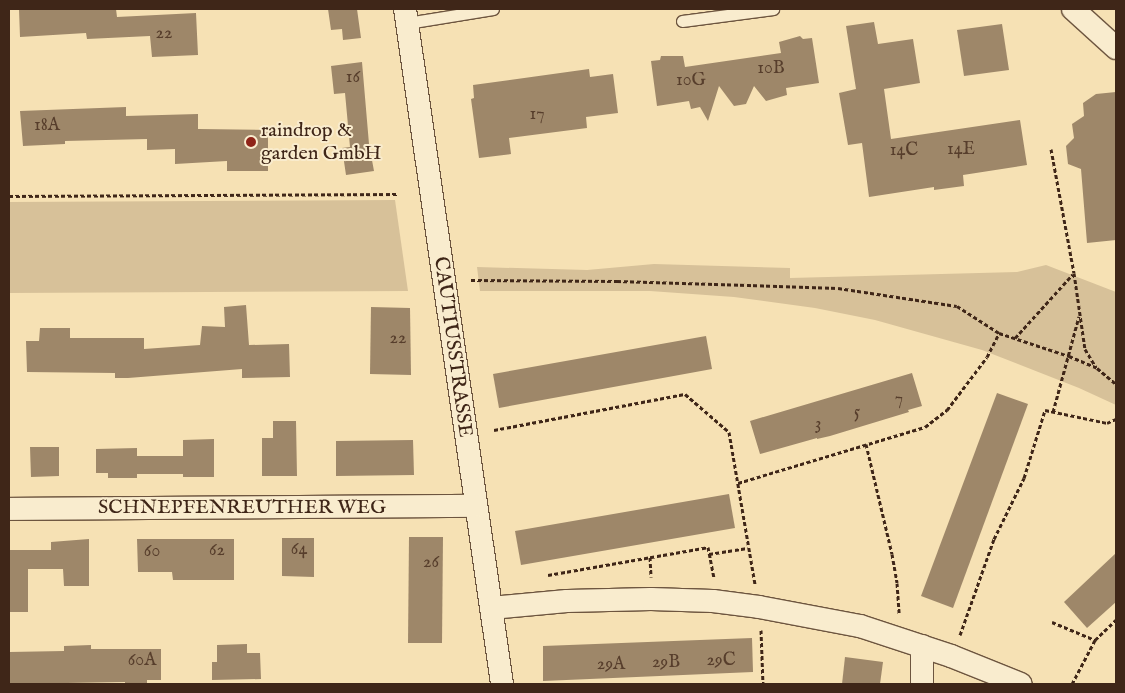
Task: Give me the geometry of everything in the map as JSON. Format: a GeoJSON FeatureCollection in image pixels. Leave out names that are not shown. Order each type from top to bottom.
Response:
{"type":"FeatureCollection","features":[{"type":"Feature","properties":{"kind":"street"},"geometry":{"type":"LineString","coordinates":[[1074,9],[1116,48]]}},
{"type":"Feature","properties":{"kind":"street","name":"CAUTIUSSTRASSE"},"geometry":{"type":"LineString","coordinates":[[406,16],[502,684]]}},
{"type":"Feature","properties":{"kind":"street","name":"SCHNEPFENREUTHER WEG"},"geometry":{"type":"LineString","coordinates":[[9,509],[475,506]]}},
{"type":"Feature","properties":{"kind":"street"},"geometry":{"type":"LineString","coordinates":[[490,608],[567,601],[651,599],[713,601],[759,607],[860,626],[990,670],[1021,684]]}},
{"type":"Feature","properties":{"kind":"street"},"geometry":{"type":"LineString","coordinates":[[922,646],[922,684]]}},
{"type":"Feature","properties":{"kind":"lane"},"geometry":{"type":"LineString","coordinates":[[406,16],[493,9]]}},
{"type":"Feature","properties":{"kind":"lane"},"geometry":{"type":"LineString","coordinates":[[682,21],[773,9]]}},
{"type":"Feature","properties":{"kind":"path"},"geometry":{"type":"LineString","coordinates":[[1051,148],[1074,273],[1085,349],[1097,368]]}},
{"type":"Feature","properties":{"kind":"path"},"geometry":{"type":"LineString","coordinates":[[9,196],[399,194]]}},
{"type":"Feature","properties":{"kind":"path"},"geometry":{"type":"LineString","coordinates":[[1015,338],[1074,273]]}},
{"type":"Feature","properties":{"kind":"path"},"geometry":{"type":"LineString","coordinates":[[471,280],[617,281],[838,288],[957,306],[999,333],[1069,356],[1097,368],[1116,384]]}},
{"type":"Feature","properties":{"kind":"path"},"geometry":{"type":"LineString","coordinates":[[1053,412],[1079,313]]}},
{"type":"Feature","properties":{"kind":"path"},"geometry":{"type":"LineString","coordinates":[[738,483],[925,427],[947,410],[988,357],[999,333]]}},
{"type":"Feature","properties":{"kind":"path"},"geometry":{"type":"LineString","coordinates":[[494,430],[685,394],[729,432],[756,592]]}},
{"type":"Feature","properties":{"kind":"path"},"geometry":{"type":"LineString","coordinates":[[958,642],[994,540],[1024,478],[1045,410],[1107,423],[1116,419]]}},
{"type":"Feature","properties":{"kind":"path"},"geometry":{"type":"LineString","coordinates":[[866,444],[898,583],[900,624]]}},
{"type":"Feature","properties":{"kind":"path"},"geometry":{"type":"LineString","coordinates":[[548,575],[708,547],[714,579]]}},
{"type":"Feature","properties":{"kind":"path"},"geometry":{"type":"LineString","coordinates":[[709,554],[748,548]]}},
{"type":"Feature","properties":{"kind":"path"},"geometry":{"type":"LineString","coordinates":[[650,557],[652,584]]}},
{"type":"Feature","properties":{"kind":"path"},"geometry":{"type":"LineString","coordinates":[[1072,684],[1096,640],[1116,620]]}},
{"type":"Feature","properties":{"kind":"path"},"geometry":{"type":"LineString","coordinates":[[761,622],[763,684]]}},
{"type":"Feature","properties":{"kind":"path"},"geometry":{"type":"LineString","coordinates":[[1052,622],[1096,640]]}},
{"type":"Feature","properties":{"kind":"shaded area"},"geometry":{"type":"Polygon","coordinates":[[[395,200],[408,291],[9,293],[9,202],[395,200]]]}},
{"type":"Feature","properties":{"kind":"shaded area"},"geometry":{"type":"Polygon","coordinates":[[[654,264],[790,268],[790,278],[1017,272],[1046,265],[1116,292],[1116,405],[1079,388],[982,350],[875,320],[815,308],[734,297],[650,291],[480,291],[477,267],[587,270],[654,264]]]}},
{"type":"Feature","properties":{"kind":"building"},"geometry":{"type":"Polygon","coordinates":[[[19,9],[116,9],[117,17],[196,13],[198,55],[152,57],[150,36],[87,39],[86,33],[20,37],[19,9]]]}},
{"type":"Feature","properties":{"kind":"building"},"geometry":{"type":"Polygon","coordinates":[[[328,9],[357,9],[361,38],[343,40],[342,29],[331,30],[328,9]]]}},
{"type":"Feature","properties":{"kind":"building"},"geometry":{"type":"Polygon","coordinates":[[[874,22],[878,44],[913,39],[920,83],[884,89],[891,139],[1020,120],[1027,165],[963,175],[964,186],[934,190],[934,187],[869,197],[862,143],[848,145],[839,93],[856,89],[846,26],[874,22]]]}},
{"type":"Feature","properties":{"kind":"building"},"geometry":{"type":"Polygon","coordinates":[[[1002,24],[1009,70],[964,76],[957,30],[1002,24]]]}},
{"type":"Feature","properties":{"kind":"building"},"geometry":{"type":"Polygon","coordinates":[[[800,36],[803,39],[812,38],[819,83],[786,88],[787,95],[766,101],[754,86],[746,104],[734,106],[719,86],[708,121],[700,107],[691,109],[689,101],[657,106],[651,61],[660,60],[661,56],[683,56],[685,67],[781,53],[779,42],[800,36]]]}},
{"type":"Feature","properties":{"kind":"building"},"geometry":{"type":"Polygon","coordinates":[[[362,62],[369,144],[374,171],[346,175],[342,148],[350,147],[345,93],[334,94],[331,66],[362,62]]]}},
{"type":"Feature","properties":{"kind":"building"},"geometry":{"type":"Polygon","coordinates":[[[589,69],[590,77],[613,74],[618,113],[586,117],[587,128],[509,138],[511,154],[479,158],[471,99],[474,98],[473,85],[589,69]]]}},
{"type":"Feature","properties":{"kind":"building"},"geometry":{"type":"Polygon","coordinates":[[[1116,92],[1116,240],[1087,243],[1081,169],[1068,164],[1066,146],[1074,138],[1072,124],[1084,116],[1083,103],[1096,94],[1116,92]]]}},
{"type":"Feature","properties":{"kind":"building"},"geometry":{"type":"Polygon","coordinates":[[[126,107],[126,116],[198,114],[198,129],[268,130],[268,171],[227,171],[227,161],[175,164],[175,149],[147,150],[147,139],[65,141],[65,144],[23,146],[20,111],[126,107]]]}},
{"type":"Feature","properties":{"kind":"building"},"geometry":{"type":"Polygon","coordinates":[[[246,305],[249,345],[289,344],[290,377],[242,378],[242,369],[128,378],[115,378],[115,373],[27,372],[26,341],[39,341],[40,328],[70,328],[70,338],[144,338],[144,349],[200,345],[202,326],[225,327],[224,307],[246,305]]]}},
{"type":"Feature","properties":{"kind":"building"},"geometry":{"type":"Polygon","coordinates":[[[371,307],[410,308],[411,375],[370,374],[371,307]]]}},
{"type":"Feature","properties":{"kind":"building"},"geometry":{"type":"Polygon","coordinates":[[[706,336],[712,369],[499,408],[493,374],[706,336]]]}},
{"type":"Feature","properties":{"kind":"building"},"geometry":{"type":"Polygon","coordinates":[[[912,373],[922,406],[908,410],[909,412],[830,436],[760,454],[750,421],[912,373]]]}},
{"type":"Feature","properties":{"kind":"building"},"geometry":{"type":"Polygon","coordinates":[[[997,393],[1028,404],[953,608],[921,596],[997,393]]]}},
{"type":"Feature","properties":{"kind":"building"},"geometry":{"type":"Polygon","coordinates":[[[273,421],[296,421],[297,476],[262,476],[262,438],[273,438],[273,421]]]}},
{"type":"Feature","properties":{"kind":"building"},"geometry":{"type":"Polygon","coordinates":[[[214,439],[214,477],[183,477],[183,474],[137,474],[137,478],[108,478],[108,473],[96,473],[96,449],[137,448],[137,456],[183,456],[183,440],[214,439]]]}},
{"type":"Feature","properties":{"kind":"building"},"geometry":{"type":"Polygon","coordinates":[[[413,440],[414,475],[336,476],[336,441],[413,440]]]}},
{"type":"Feature","properties":{"kind":"building"},"geometry":{"type":"Polygon","coordinates":[[[30,447],[59,447],[59,476],[31,477],[30,447]]]}},
{"type":"Feature","properties":{"kind":"building"},"geometry":{"type":"Polygon","coordinates":[[[729,494],[735,528],[521,565],[515,531],[729,494]]]}},
{"type":"Feature","properties":{"kind":"building"},"geometry":{"type":"Polygon","coordinates":[[[409,537],[443,537],[442,643],[408,643],[409,537]]]}},
{"type":"Feature","properties":{"kind":"building"},"geometry":{"type":"Polygon","coordinates":[[[282,538],[314,538],[314,577],[282,576],[282,538]]]}},
{"type":"Feature","properties":{"kind":"building"},"geometry":{"type":"Polygon","coordinates":[[[89,539],[89,586],[64,586],[63,569],[28,569],[28,612],[9,612],[9,550],[51,550],[51,542],[89,539]]]}},
{"type":"Feature","properties":{"kind":"building"},"geometry":{"type":"Polygon","coordinates":[[[137,539],[234,539],[234,580],[173,580],[172,572],[138,572],[137,539]]]}},
{"type":"Feature","properties":{"kind":"building"},"geometry":{"type":"Polygon","coordinates":[[[1116,553],[1116,602],[1087,628],[1064,602],[1116,553]]]}},
{"type":"Feature","properties":{"kind":"building"},"geometry":{"type":"Polygon","coordinates":[[[752,638],[753,672],[543,681],[543,646],[752,638]]]}},
{"type":"Feature","properties":{"kind":"building"},"geometry":{"type":"Polygon","coordinates":[[[247,644],[247,653],[260,653],[261,679],[212,680],[212,662],[217,662],[217,645],[247,644]]]}},
{"type":"Feature","properties":{"kind":"building"},"geometry":{"type":"Polygon","coordinates":[[[91,645],[91,649],[161,649],[161,680],[147,680],[147,684],[125,684],[125,682],[9,684],[9,652],[64,651],[64,646],[91,645]]]}},
{"type":"Feature","properties":{"kind":"building"},"geometry":{"type":"Polygon","coordinates":[[[845,657],[883,662],[880,684],[842,684],[845,657]]]}},
{"type":"Feature","properties":{"kind":"place","name":"raindrop & garden GmbH"},"geometry":{"type":"Point","coordinates":[251,142]}}]}
